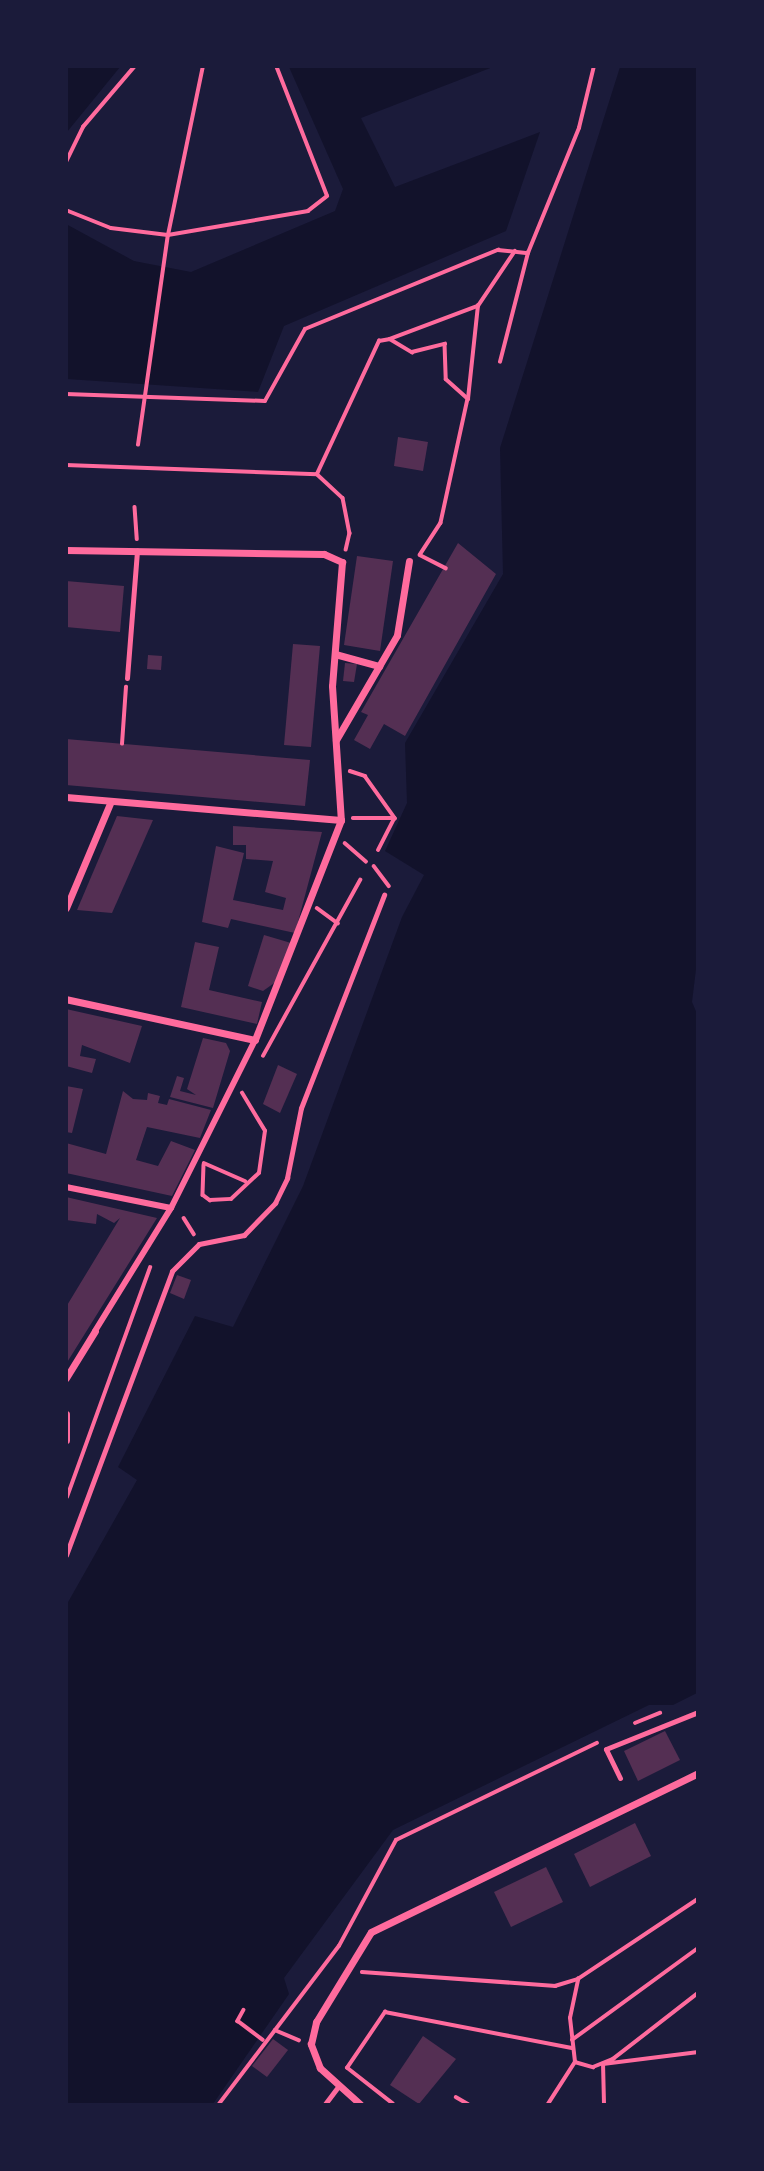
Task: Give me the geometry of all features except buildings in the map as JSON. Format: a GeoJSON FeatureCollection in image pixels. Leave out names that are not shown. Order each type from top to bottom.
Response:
{"type":"FeatureCollection","features":[{"type":"Feature","properties":{"kind":"street"},"geometry":{"type":"LineString","coordinates":[[66,550],[324,554],[342,562],[335,654],[340,819],[335,835],[255,1040],[171,1208],[66,1378]]}},
{"type":"Feature","properties":{"kind":"street"},"geometry":{"type":"LineString","coordinates":[[336,741],[397,635],[409,561]]}},
{"type":"Feature","properties":{"kind":"street"},"geometry":{"type":"LineString","coordinates":[[335,654],[379,666]]}},
{"type":"Feature","properties":{"kind":"street"},"geometry":{"type":"LineString","coordinates":[[66,797],[340,819]]}},
{"type":"Feature","properties":{"kind":"street"},"geometry":{"type":"LineString","coordinates":[[66,908],[111,801]]}},
{"type":"Feature","properties":{"kind":"street"},"geometry":{"type":"LineString","coordinates":[[66,999],[255,1040]]}},
{"type":"Feature","properties":{"kind":"street"},"geometry":{"type":"LineString","coordinates":[[66,1187],[171,1208]]}},
{"type":"Feature","properties":{"kind":"street"},"geometry":{"type":"LineString","coordinates":[[66,1414],[66,1440]]}},
{"type":"Feature","properties":{"kind":"street"},"geometry":{"type":"LineString","coordinates":[[360,2105],[320,2068],[311,2045],[316,2022],[371,1932],[698,1773]]}},
{"type":"Feature","properties":{"kind":"lane"},"geometry":{"type":"LineString","coordinates":[[127,678],[137,550]]}},
{"type":"Feature","properties":{"kind":"lane"},"geometry":{"type":"LineString","coordinates":[[66,1555],[172,1272],[199,1244],[244,1235],[275,1203],[287,1178],[301,1108],[384,895]]}},
{"type":"Feature","properties":{"kind":"lane"},"geometry":{"type":"LineString","coordinates":[[620,1778],[606,1749],[698,1712]]}},
{"type":"Feature","properties":{"kind":"lane"},"geometry":{"type":"LineString","coordinates":[[325,2105],[338,2087]]}},
{"type":"Feature","properties":{"kind":"path"},"geometry":{"type":"LineString","coordinates":[[66,162],[83,127],[135,66]]}},
{"type":"Feature","properties":{"kind":"path"},"geometry":{"type":"LineString","coordinates":[[138,445],[144,388],[166,250],[203,66]]}},
{"type":"Feature","properties":{"kind":"path"},"geometry":{"type":"LineString","coordinates":[[66,210],[111,228],[169,235],[308,211],[327,196],[276,66]]}},
{"type":"Feature","properties":{"kind":"path"},"geometry":{"type":"LineString","coordinates":[[499,362],[528,253],[579,128],[594,66]]}},
{"type":"Feature","properties":{"kind":"path"},"geometry":{"type":"LineString","coordinates":[[66,394],[265,401],[305,328],[498,250],[528,253]]}},
{"type":"Feature","properties":{"kind":"path"},"geometry":{"type":"LineString","coordinates":[[409,561],[420,555],[441,523],[468,399],[478,306],[515,251]]}},
{"type":"Feature","properties":{"kind":"path"},"geometry":{"type":"LineString","coordinates":[[317,474],[369,353],[390,339],[478,306]]}},
{"type":"Feature","properties":{"kind":"path"},"geometry":{"type":"LineString","coordinates":[[390,339],[412,352],[445,344],[446,379],[468,399]]}},
{"type":"Feature","properties":{"kind":"path"},"geometry":{"type":"LineString","coordinates":[[66,465],[317,474],[343,498],[349,515],[342,562]]}},
{"type":"Feature","properties":{"kind":"path"},"geometry":{"type":"LineString","coordinates":[[135,507],[137,550]]}},
{"type":"Feature","properties":{"kind":"path"},"geometry":{"type":"LineString","coordinates":[[420,555],[446,568]]}},
{"type":"Feature","properties":{"kind":"path"},"geometry":{"type":"LineString","coordinates":[[122,744],[127,678]]}},
{"type":"Feature","properties":{"kind":"path"},"geometry":{"type":"LineString","coordinates":[[337,770],[365,776],[396,818]]}},
{"type":"Feature","properties":{"kind":"path"},"geometry":{"type":"LineString","coordinates":[[340,819],[396,818]]}},
{"type":"Feature","properties":{"kind":"path"},"geometry":{"type":"LineString","coordinates":[[379,850],[396,818]]}},
{"type":"Feature","properties":{"kind":"path"},"geometry":{"type":"LineString","coordinates":[[335,835],[366,861]]}},
{"type":"Feature","properties":{"kind":"path"},"geometry":{"type":"LineString","coordinates":[[374,866],[387,878],[384,895]]}},
{"type":"Feature","properties":{"kind":"path"},"geometry":{"type":"LineString","coordinates":[[261,1059],[360,880]]}},
{"type":"Feature","properties":{"kind":"path"},"geometry":{"type":"LineString","coordinates":[[322,911],[338,923]]}},
{"type":"Feature","properties":{"kind":"path"},"geometry":{"type":"LineString","coordinates":[[196,1159],[206,1168],[205,1199],[226,1202],[259,1173],[265,1146],[265,1131],[242,1098],[248,1083]]}},
{"type":"Feature","properties":{"kind":"path"},"geometry":{"type":"LineString","coordinates":[[196,1159],[246,1182]]}},
{"type":"Feature","properties":{"kind":"path"},"geometry":{"type":"LineString","coordinates":[[184,1218],[199,1244]]}},
{"type":"Feature","properties":{"kind":"path"},"geometry":{"type":"LineString","coordinates":[[67,1497],[152,1263]]}},
{"type":"Feature","properties":{"kind":"path"},"geometry":{"type":"LineString","coordinates":[[628,1727],[664,1712]]}},
{"type":"Feature","properties":{"kind":"path"},"geometry":{"type":"LineString","coordinates":[[219,2105],[263,2040],[275,2030],[325,1967],[396,1840],[605,1739]]}},
{"type":"Feature","properties":{"kind":"path"},"geometry":{"type":"LineString","coordinates":[[325,1967],[529,1987],[578,1979],[698,1899]]}},
{"type":"Feature","properties":{"kind":"path"},"geometry":{"type":"LineString","coordinates":[[572,2039],[698,1948]]}},
{"type":"Feature","properties":{"kind":"path"},"geometry":{"type":"LineString","coordinates":[[548,2105],[575,2062],[572,2039],[578,1979]]}},
{"type":"Feature","properties":{"kind":"path"},"geometry":{"type":"LineString","coordinates":[[603,2064],[698,1993]]}},
{"type":"Feature","properties":{"kind":"path"},"geometry":{"type":"LineString","coordinates":[[244,2010],[237,2018],[263,2040]]}},
{"type":"Feature","properties":{"kind":"path"},"geometry":{"type":"LineString","coordinates":[[393,2105],[347,2068],[385,2012],[572,2048]]}},
{"type":"Feature","properties":{"kind":"path"},"geometry":{"type":"LineString","coordinates":[[275,2030],[311,2045]]}},
{"type":"Feature","properties":{"kind":"path"},"geometry":{"type":"LineString","coordinates":[[575,2062],[603,2064],[698,2052]]}},
{"type":"Feature","properties":{"kind":"path"},"geometry":{"type":"LineString","coordinates":[[603,2064],[604,2105]]}},
{"type":"Feature","properties":{"kind":"path"},"geometry":{"type":"LineString","coordinates":[[456,2097],[468,2105]]}},
{"type":"Feature","properties":{"kind":"shaded area"},"geometry":{"type":"Polygon","coordinates":[[[66,67],[120,67],[67,132],[66,67]]]}},
{"type":"Feature","properties":{"kind":"shaded area"},"geometry":{"type":"Polygon","coordinates":[[[289,67],[493,67],[361,118],[395,187],[540,132],[506,231],[284,326],[258,392],[67,379],[66,224],[134,261],[191,272],[335,211],[343,189],[289,67]]]}},
{"type":"Feature","properties":{"kind":"shaded area"},"geometry":{"type":"Polygon","coordinates":[[[620,67],[697,67],[698,953],[692,1002],[698,1016],[697,1693],[673,1705],[649,1705],[393,1830],[284,1978],[289,1994],[213,2104],[67,2104],[67,1604],[137,1480],[118,1467],[195,1316],[233,1327],[303,1186],[402,917],[424,875],[385,851],[407,803],[405,743],[503,574],[500,448],[620,67]]]}}]}
